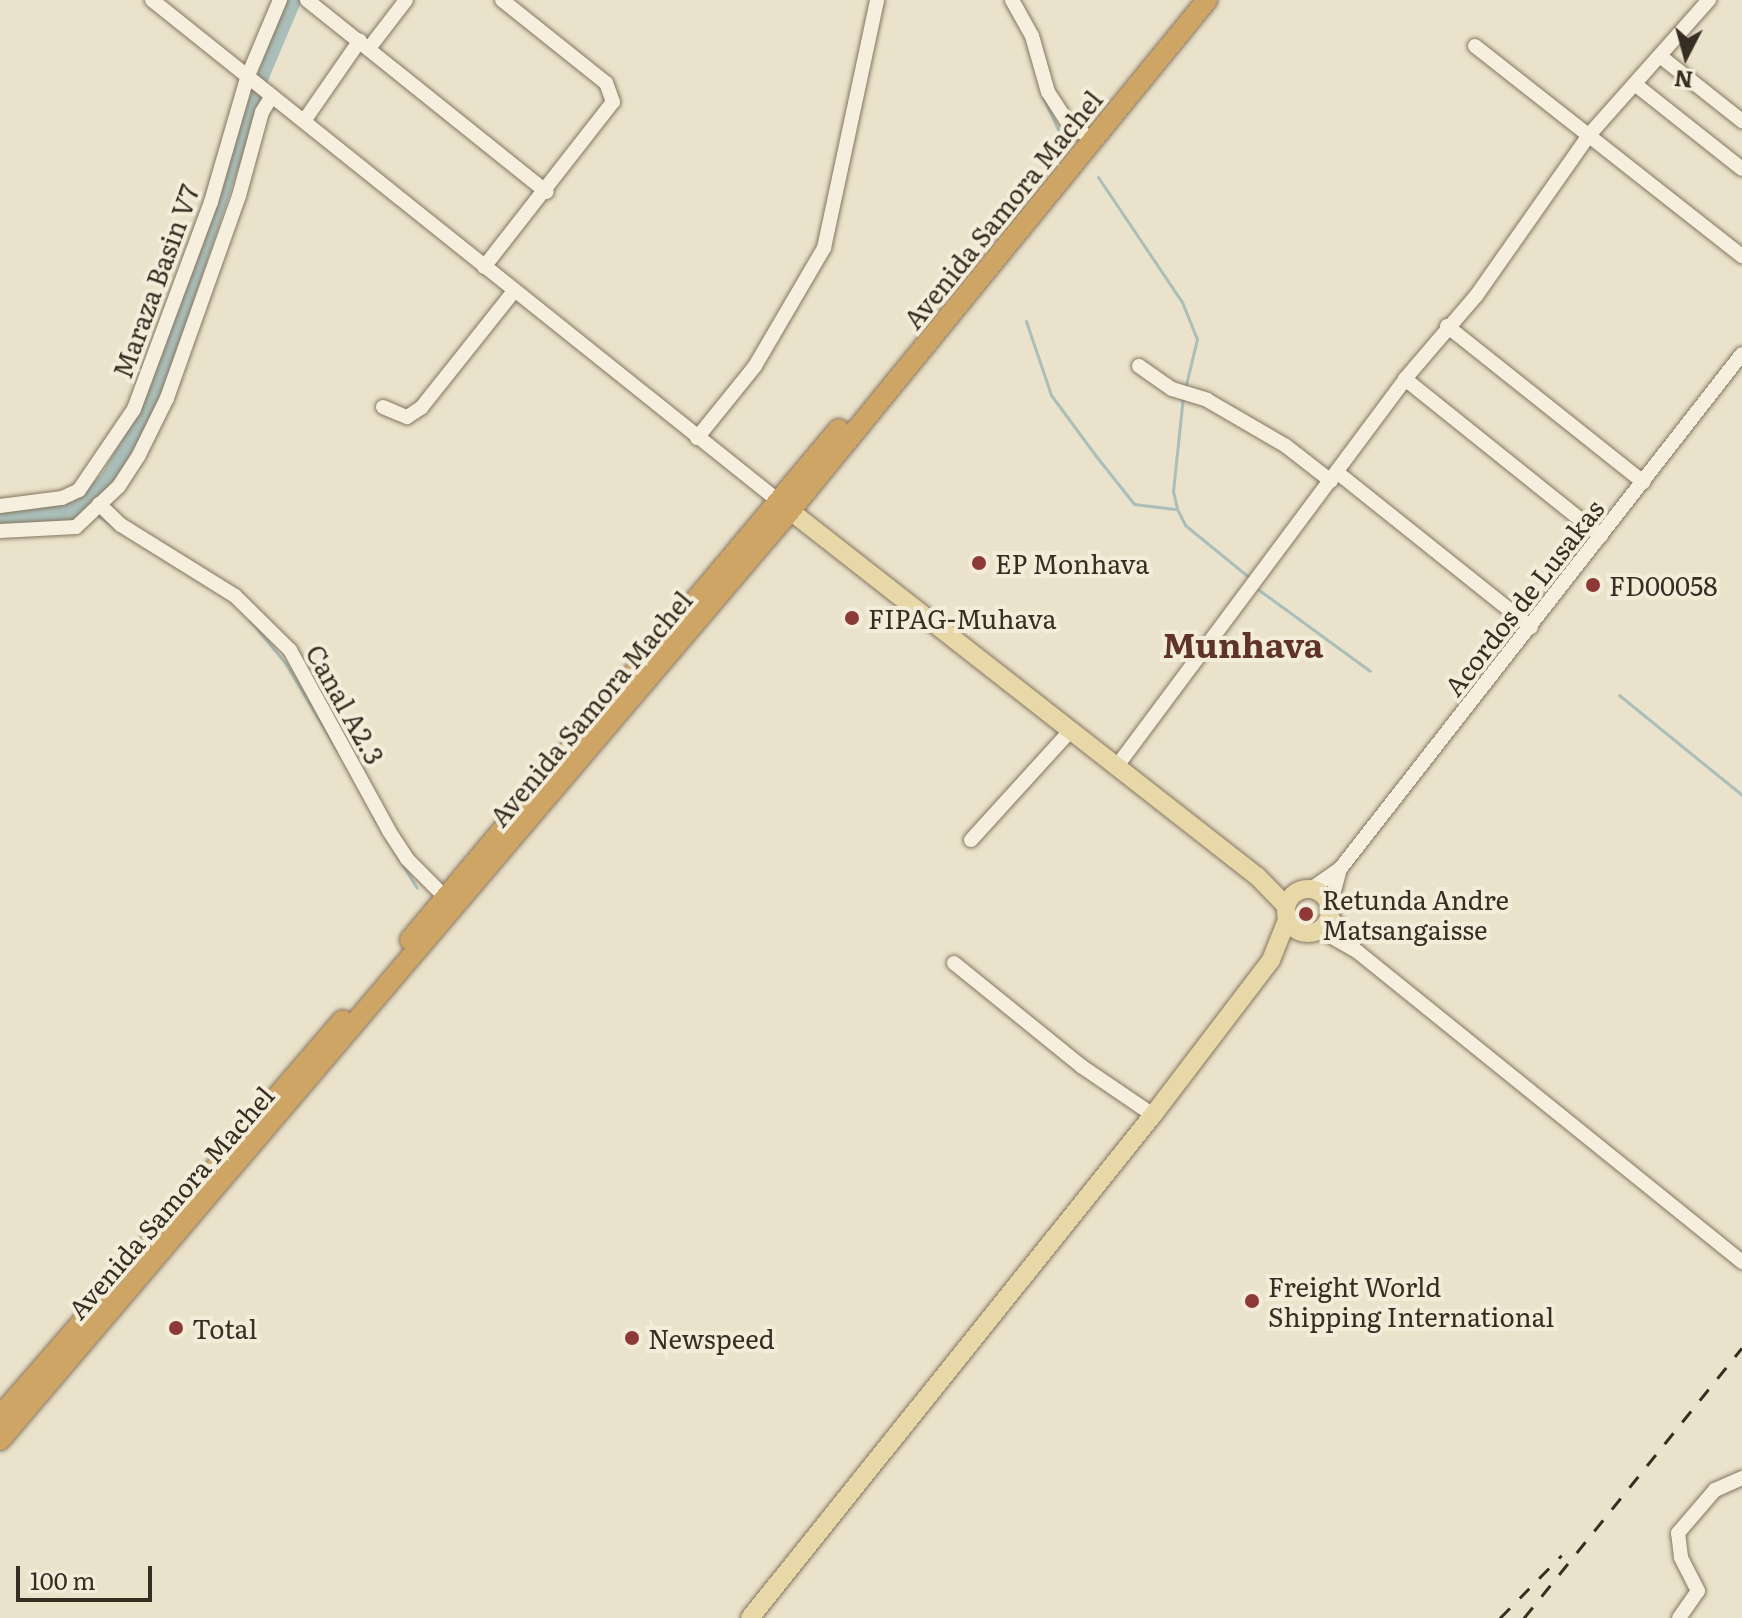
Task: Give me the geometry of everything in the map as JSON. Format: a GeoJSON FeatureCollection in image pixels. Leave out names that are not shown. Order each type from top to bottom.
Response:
{"type":"FeatureCollection","features":[{"type":"Feature","properties":{"kind":"highway","name":"Avenida Samora Machel"},"geometry":{"type":"LineString","coordinates":[[0,1416],[446,898],[762,523],[783,505],[1194,0]]}},
{"type":"Feature","properties":{"kind":"highway","name":"Avenida Samora Machel"},"geometry":{"type":"LineString","coordinates":[[0,1440],[1207,0]]}},
{"type":"Feature","properties":{"kind":"main road"},"geometry":{"type":"LineString","coordinates":[[783,505],[1258,877],[1287,913],[1296,930],[1322,921]]}},
{"type":"Feature","properties":{"kind":"main road"},"geometry":{"type":"LineString","coordinates":[[1258,877],[1308,889]]}},
{"type":"Feature","properties":{"kind":"main road"},"geometry":{"type":"LineString","coordinates":[[1271,960],[1287,913],[1308,889]]}},
{"type":"Feature","properties":{"kind":"main road"},"geometry":{"type":"LineString","coordinates":[[1308,889],[1322,921]]}},
{"type":"Feature","properties":{"kind":"main road"},"geometry":{"type":"LineString","coordinates":[[750,1618],[1153,1115],[1271,960],[1322,921]]}},
{"type":"Feature","properties":{"kind":"street"},"geometry":{"type":"LineString","coordinates":[[152,0],[783,505]]}},
{"type":"Feature","properties":{"kind":"street","name":"Maraza Basin V7"},"geometry":{"type":"LineString","coordinates":[[0,506],[62,498],[79,490],[134,409],[211,202],[247,78],[280,0]]}},
{"type":"Feature","properties":{"kind":"street"},"geometry":{"type":"LineString","coordinates":[[307,0],[547,192]]}},
{"type":"Feature","properties":{"kind":"street"},"geometry":{"type":"LineString","coordinates":[[304,121],[365,44],[406,0]]}},
{"type":"Feature","properties":{"kind":"street"},"geometry":{"type":"LineString","coordinates":[[484,267],[547,192],[608,111],[611,92],[502,0]]}},
{"type":"Feature","properties":{"kind":"street"},"geometry":{"type":"LineString","coordinates":[[697,438],[755,366],[824,248],[877,0]]}},
{"type":"Feature","properties":{"kind":"street"},"geometry":{"type":"LineString","coordinates":[[1012,0],[1032,36],[1048,92],[1070,126],[1083,133]]}},
{"type":"Feature","properties":{"kind":"street"},"geometry":{"type":"LineString","coordinates":[[1117,766],[1405,379],[1447,326],[1476,296],[1589,135],[1709,0]]}},
{"type":"Feature","properties":{"kind":"street"},"geometry":{"type":"LineString","coordinates":[[1475,46],[1742,256]]}},
{"type":"Feature","properties":{"kind":"street"},"geometry":{"type":"LineString","coordinates":[[1660,56],[1742,121]]}},
{"type":"Feature","properties":{"kind":"street"},"geometry":{"type":"LineString","coordinates":[[1636,85],[1742,169]]}},
{"type":"Feature","properties":{"kind":"street"},"geometry":{"type":"LineString","coordinates":[[0,531],[76,527],[139,455],[167,398],[239,196],[262,112],[272,96]]}},
{"type":"Feature","properties":{"kind":"street"},"geometry":{"type":"LineString","coordinates":[[383,407],[407,417],[421,408],[514,291]]}},
{"type":"Feature","properties":{"kind":"street"},"geometry":{"type":"LineString","coordinates":[[1447,326],[1643,482]]}},
{"type":"Feature","properties":{"kind":"street","name":"Acordos de Lusakas"},"geometry":{"type":"LineString","coordinates":[[1340,869],[1742,354]]}},
{"type":"Feature","properties":{"kind":"street"},"geometry":{"type":"LineString","coordinates":[[1139,366],[1172,389],[1207,400],[1335,477],[1531,627]]}},
{"type":"Feature","properties":{"kind":"street"},"geometry":{"type":"LineString","coordinates":[[1405,379],[1601,536]]}},
{"type":"Feature","properties":{"kind":"street","name":"Canal A2.3"},"geometry":{"type":"LineString","coordinates":[[94,510],[235,596],[290,650],[389,831],[407,859],[446,898]]}},
{"type":"Feature","properties":{"kind":"street"},"geometry":{"type":"LineString","coordinates":[[971,840],[1071,730]]}},
{"type":"Feature","properties":{"kind":"street"},"geometry":{"type":"LineString","coordinates":[[1308,889],[1340,869]]}},
{"type":"Feature","properties":{"kind":"street"},"geometry":{"type":"LineString","coordinates":[[1340,869],[1322,921],[1742,1262]]}},
{"type":"Feature","properties":{"kind":"street"},"geometry":{"type":"LineString","coordinates":[[954,963],[1081,1066],[1153,1115]]}},
{"type":"Feature","properties":{"kind":"street"},"geometry":{"type":"LineString","coordinates":[[1679,1618],[1698,1591],[1681,1557],[1678,1533],[1715,1490],[1742,1478]]}},
{"type":"Feature","properties":{"kind":"water"},"geometry":{"type":"Polygon","coordinates":[[[284,0],[302,0],[267,83],[160,401],[116,481],[78,520],[0,525],[0,510],[73,502],[101,475],[138,413],[284,0]]]}},
{"type":"Feature","properties":{"kind":"waterway"},"geometry":{"type":"LineString","coordinates":[[1043,97],[1060,133]]}},
{"type":"Feature","properties":{"kind":"waterway"},"geometry":{"type":"LineString","coordinates":[[1098,177],[1182,302],[1197,339],[1185,389]]}},
{"type":"Feature","properties":{"kind":"waterway"},"geometry":{"type":"LineString","coordinates":[[1026,321],[1051,395],[1134,504],[1175,509]]}},
{"type":"Feature","properties":{"kind":"waterway"},"geometry":{"type":"LineString","coordinates":[[1183,396],[1173,491],[1177,509],[1185,525],[1250,578]]}},
{"type":"Feature","properties":{"kind":"waterway"},"geometry":{"type":"LineString","coordinates":[[96,514],[122,533]]}},
{"type":"Feature","properties":{"kind":"waterway"},"geometry":{"type":"LineString","coordinates":[[1259,590],[1370,671]]}},
{"type":"Feature","properties":{"kind":"waterway"},"geometry":{"type":"LineString","coordinates":[[250,620],[286,664],[337,750]]}},
{"type":"Feature","properties":{"kind":"waterway"},"geometry":{"type":"LineString","coordinates":[[1619,695],[1742,795]]}},
{"type":"Feature","properties":{"kind":"waterway"},"geometry":{"type":"LineString","coordinates":[[373,816],[417,888]]}},
{"type":"Feature","properties":{"kind":"railway"},"geometry":{"type":"LineString","coordinates":[[1524,1618],[1742,1348]]}},
{"type":"Feature","properties":{"kind":"railway"},"geometry":{"type":"LineString","coordinates":[[1500,1618],[1562,1555]]}},
{"type":"Feature","properties":{"kind":"place","name":"EP Monhava"},"geometry":{"type":"Point","coordinates":[979,563]}},
{"type":"Feature","properties":{"kind":"place","name":"FD00058"},"geometry":{"type":"Point","coordinates":[1593,585]}},
{"type":"Feature","properties":{"kind":"place","name":"FIPAG-Muhava"},"geometry":{"type":"Point","coordinates":[852,618]}},
{"type":"Feature","properties":{"kind":"place","name":"Retunda Andre Matsangaisse"},"geometry":{"type":"Point","coordinates":[1306,914]}},
{"type":"Feature","properties":{"kind":"place","name":"Freight World Shipping International"},"geometry":{"type":"Point","coordinates":[1252,1301]}},
{"type":"Feature","properties":{"kind":"place","name":"Total"},"geometry":{"type":"Point","coordinates":[176,1328]}},
{"type":"Feature","properties":{"kind":"place","name":"Newspeed"},"geometry":{"type":"Point","coordinates":[632,1338]}},
{"type":"Feature","properties":{"kind":"district","name":"Munhava"},"geometry":{"type":"Point","coordinates":[1243,644]}}]}
